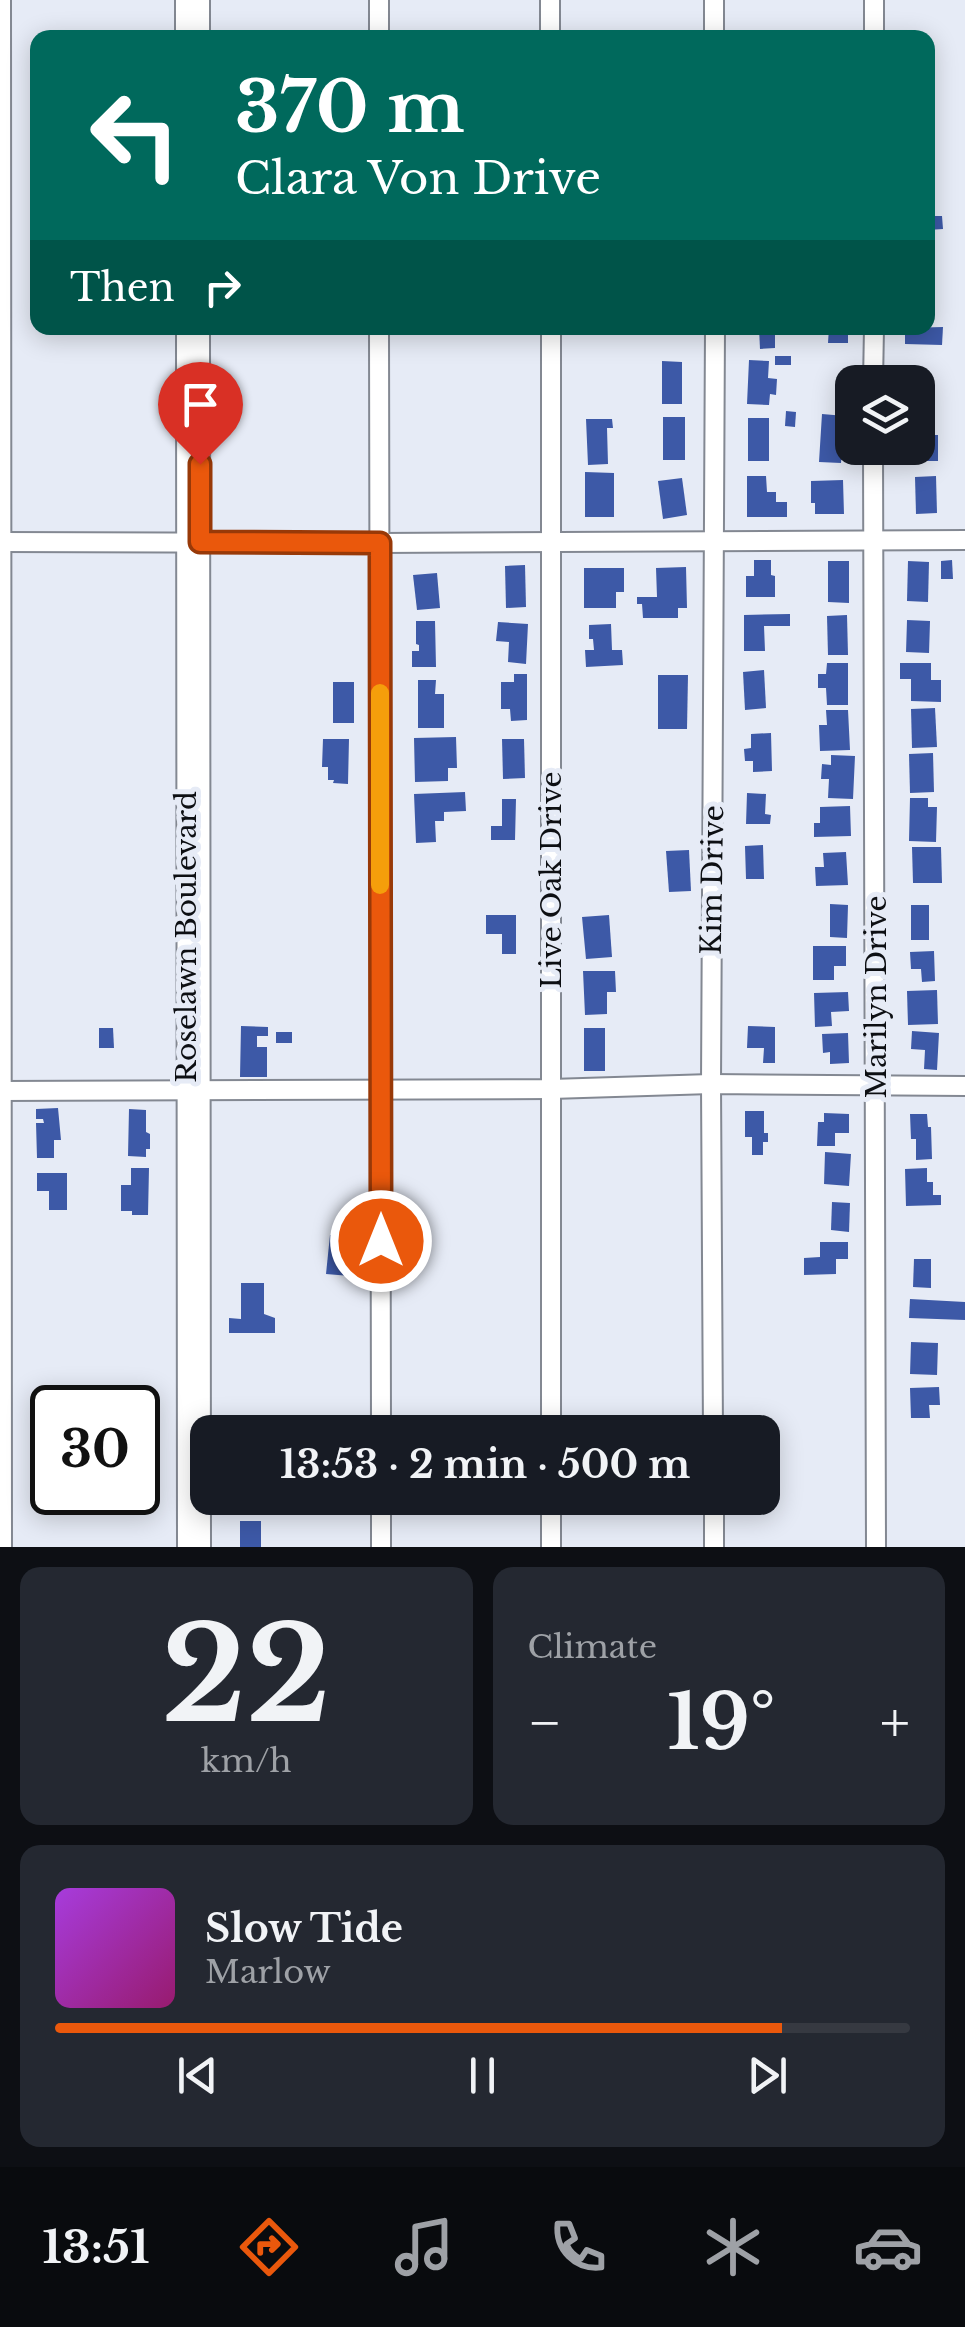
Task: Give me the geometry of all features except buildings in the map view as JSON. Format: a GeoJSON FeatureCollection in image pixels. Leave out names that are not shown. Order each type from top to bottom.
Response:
{"type":"FeatureCollection","features":[{"type":"Feature","properties":{"kind":"street"},"geometry":{"type":"LineString","coordinates":[[0,0],[2,1547]]}},
{"type":"Feature","properties":{"kind":"street"},"geometry":{"type":"LineString","coordinates":[[185,0],[185,30]]}},
{"type":"Feature","properties":{"kind":"street"},"geometry":{"type":"LineString","coordinates":[[200,0],[200,30]]}},
{"type":"Feature","properties":{"kind":"street"},"geometry":{"type":"LineString","coordinates":[[379,0],[379,30]]}},
{"type":"Feature","properties":{"kind":"street"},"geometry":{"type":"LineString","coordinates":[[550,0],[550,30]]}},
{"type":"Feature","properties":{"kind":"street"},"geometry":{"type":"LineString","coordinates":[[714,0],[714,30]]}},
{"type":"Feature","properties":{"kind":"street"},"geometry":{"type":"LineString","coordinates":[[874,0],[874,30]]}},
{"type":"Feature","properties":{"kind":"street","name":"Roselawn Boulevard"},"geometry":{"type":"LineString","coordinates":[[187,335],[193,385],[194,1544]]}},
{"type":"Feature","properties":{"kind":"street","name":"Roselawn Boulevard"},"geometry":{"type":"LineString","coordinates":[[193,385],[199,335]]}},
{"type":"Feature","properties":{"kind":"street"},"geometry":{"type":"LineString","coordinates":[[379,335],[381,1415]]}},
{"type":"Feature","properties":{"kind":"street","name":"Live Oak Drive"},"geometry":{"type":"LineString","coordinates":[[551,335],[551,1415]]}},
{"type":"Feature","properties":{"kind":"street","name":"Kim Drive"},"geometry":{"type":"LineString","coordinates":[[714,335],[710,1084],[714,1415]]}},
{"type":"Feature","properties":{"kind":"street"},"geometry":{"type":"LineString","coordinates":[[874,335],[874,365]]}},
{"type":"Feature","properties":{"kind":"street","name":"Marilyn Drive"},"geometry":{"type":"LineString","coordinates":[[873,465],[876,1547]]}},
{"type":"Feature","properties":{"kind":"street"},"geometry":{"type":"LineString","coordinates":[[1,542],[965,540]]}},
{"type":"Feature","properties":{"kind":"street"},"geometry":{"type":"LineString","coordinates":[[1,1091],[551,1089],[710,1084],[965,1086]]}},
{"type":"Feature","properties":{"kind":"street"},"geometry":{"type":"LineString","coordinates":[[381,1515],[381,1547]]}},
{"type":"Feature","properties":{"kind":"street"},"geometry":{"type":"LineString","coordinates":[[552,1515],[552,1547]]}},
{"type":"Feature","properties":{"kind":"street"},"geometry":{"type":"LineString","coordinates":[[714,1515],[714,1547]]}},
{"type":"Feature","properties":{"kind":"slow traffic"},"geometry":{"type":"LineString","coordinates":[[380,693],[380,885]]}},
{"type":"Feature","properties":{"kind":"route"},"geometry":{"type":"LineString","coordinates":[[200,464],[200,542],[380,543],[381,1241]]}}]}
